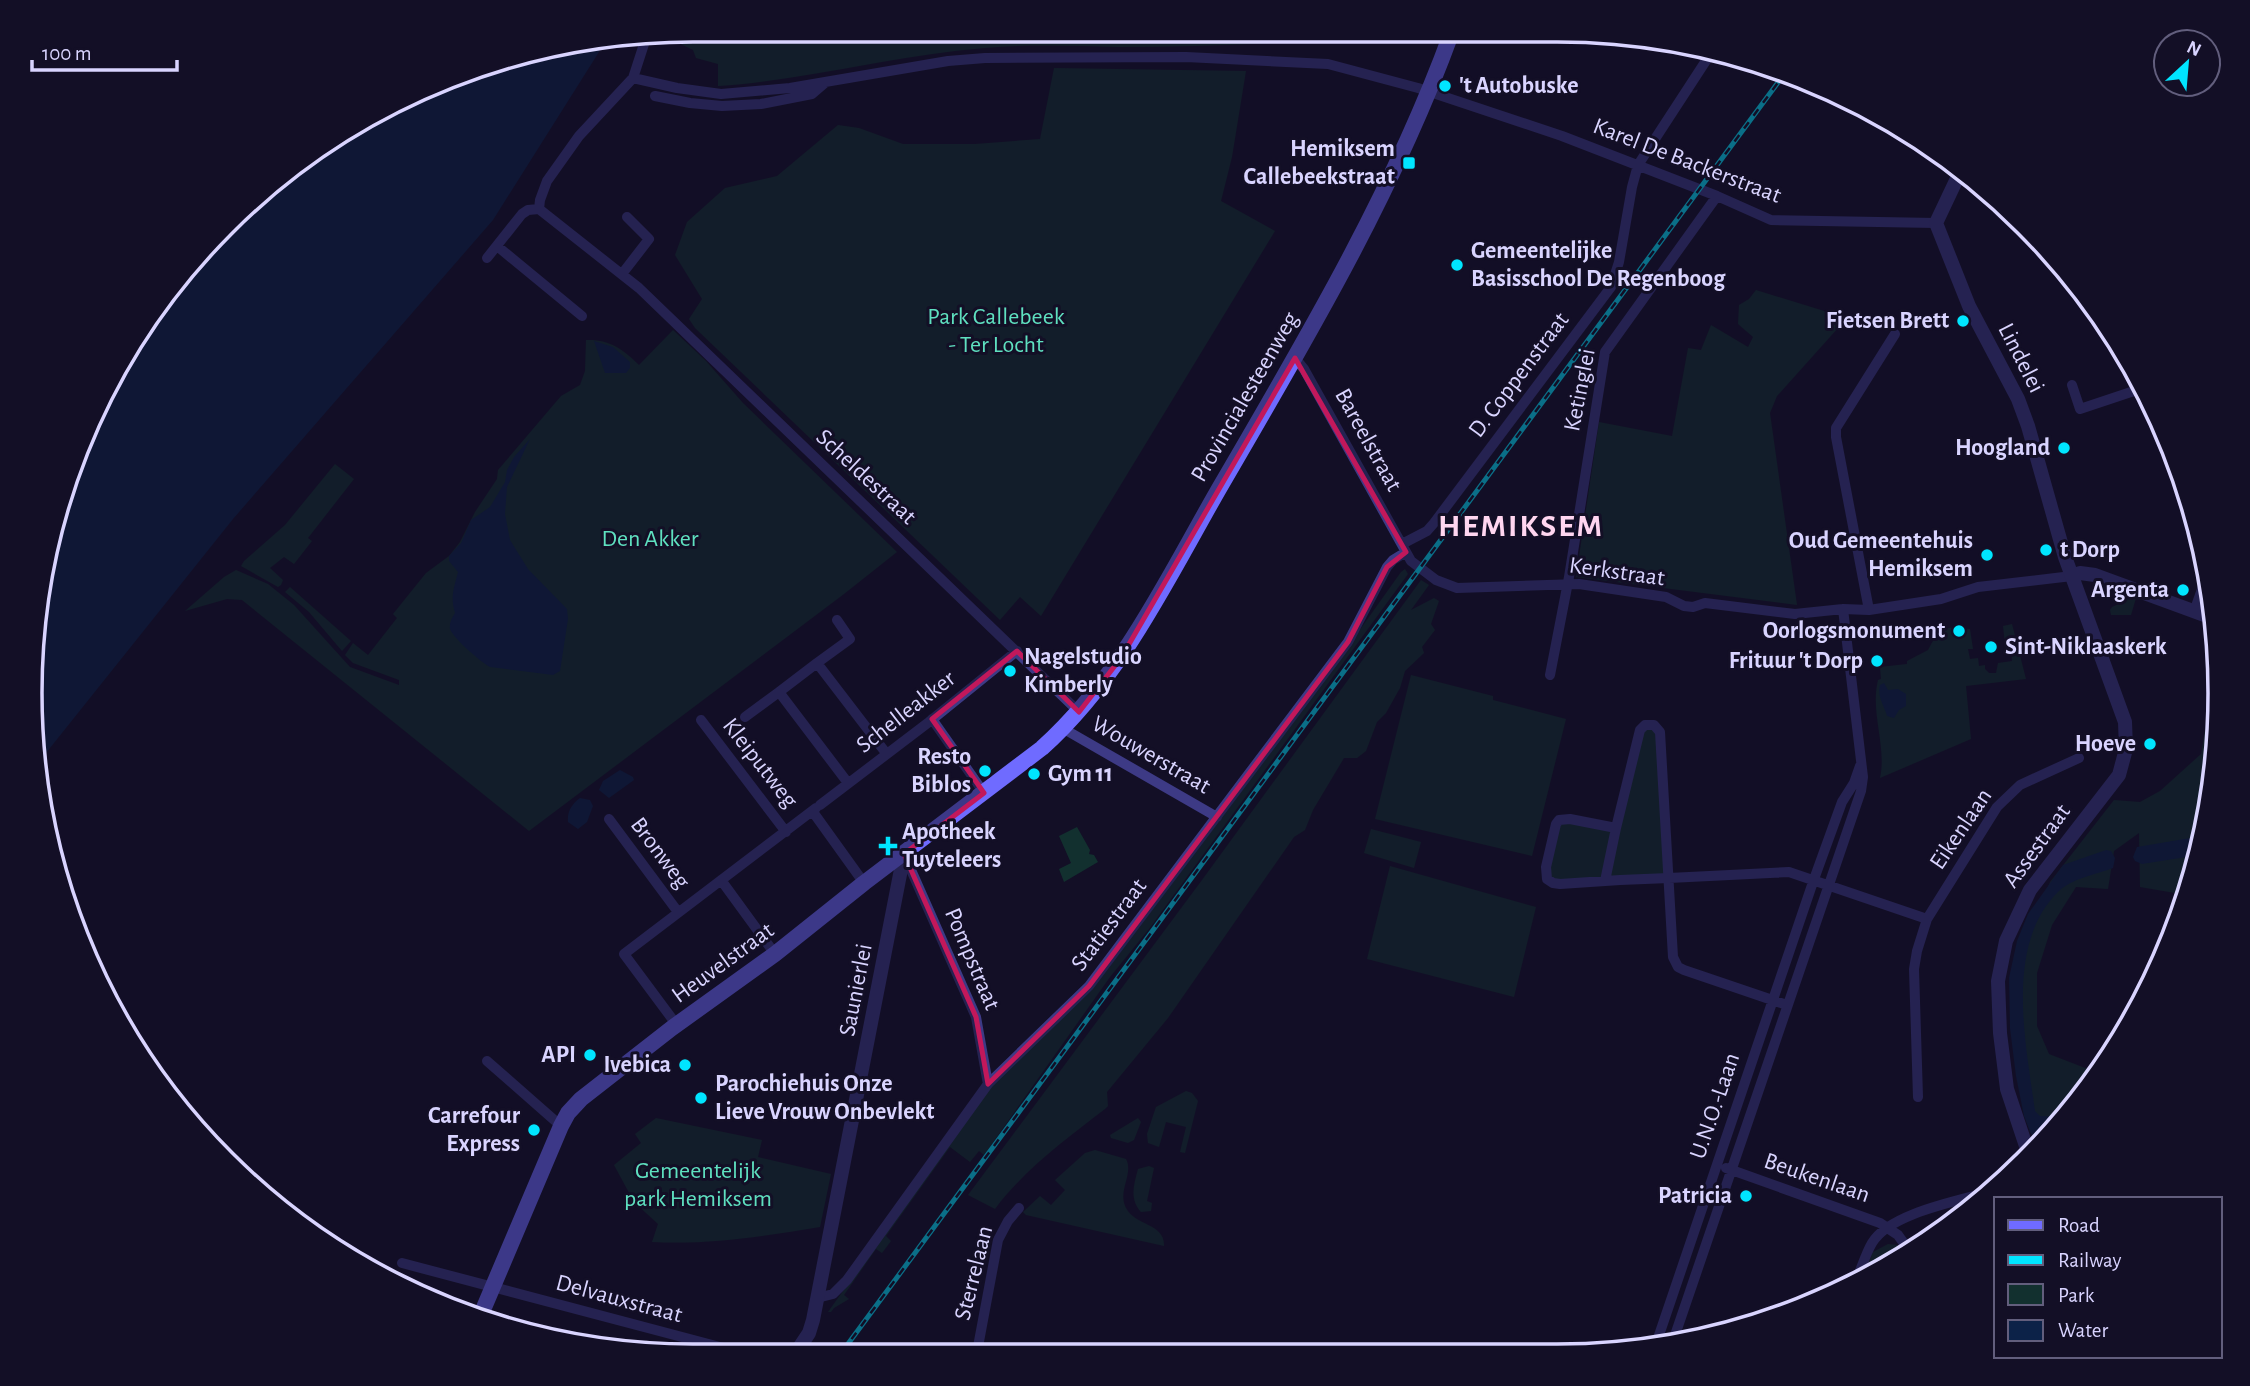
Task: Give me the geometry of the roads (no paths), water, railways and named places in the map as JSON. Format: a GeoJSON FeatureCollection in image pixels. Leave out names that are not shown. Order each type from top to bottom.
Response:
{"type":"FeatureCollection","features":[{"type":"Feature","properties":{"kind":"main road","name":"Provincialesteenweg"},"geometry":{"type":"LineString","coordinates":[[1079,712],[1107,678],[1126,649],[1295,358],[1406,146],[1448,42]]}},
{"type":"Feature","properties":{"kind":"main road","name":"Heuvelstraat"},"geometry":{"type":"LineString","coordinates":[[483,1309],[568,1113],[598,1083],[775,954],[984,793],[1064,729],[1079,712]]}},
{"type":"Feature","properties":{"kind":"street"},"geometry":{"type":"LineString","coordinates":[[487,258],[522,214],[528,210],[539,209],[547,181],[579,136],[633,78],[644,44]]}},
{"type":"Feature","properties":{"kind":"street","name":"Karel De Backerstraat"},"geometry":{"type":"LineString","coordinates":[[633,78],[722,94],[790,88],[948,61],[985,58],[1186,57],[1328,64],[1430,92],[1562,136],[1717,196],[1771,220],[1936,223]]}},
{"type":"Feature","properties":{"kind":"street","name":"D. Coppenstraat"},"geometry":{"type":"LineString","coordinates":[[1404,548],[1427,531],[1611,287],[1619,262],[1632,187],[1639,165],[1707,60]]}},
{"type":"Feature","properties":{"kind":"street"},"geometry":{"type":"LineString","coordinates":[[655,96],[722,106],[761,104],[812,94],[828,80]]}},
{"type":"Feature","properties":{"kind":"street"},"geometry":{"type":"LineString","coordinates":[[1936,223],[1956,180]]}},
{"type":"Feature","properties":{"kind":"street","name":"Ketinglei"},"geometry":{"type":"LineString","coordinates":[[1550,675],[1568,584],[1605,352],[1717,196]]}},
{"type":"Feature","properties":{"kind":"street","name":"Scheldestraat"},"geometry":{"type":"LineString","coordinates":[[539,209],[622,274],[1079,712]]}},
{"type":"Feature","properties":{"kind":"street"},"geometry":{"type":"LineString","coordinates":[[622,274],[649,239],[627,217]]}},
{"type":"Feature","properties":{"kind":"street","name":"Lindelei"},"geometry":{"type":"LineString","coordinates":[[1936,223],[1969,306],[2018,399],[2072,576]]}},
{"type":"Feature","properties":{"kind":"street"},"geometry":{"type":"LineString","coordinates":[[497,246],[582,316]]}},
{"type":"Feature","properties":{"kind":"street"},"geometry":{"type":"LineString","coordinates":[[1869,610],[1836,428],[1895,334]]}},
{"type":"Feature","properties":{"kind":"street","name":"Bareelstraat"},"geometry":{"type":"LineString","coordinates":[[1295,358],[1304,369],[1404,548]]}},
{"type":"Feature","properties":{"kind":"street"},"geometry":{"type":"LineString","coordinates":[[2072,385],[2080,409],[2134,391]]}},
{"type":"Feature","properties":{"kind":"street","name":"Kerkstraat"},"geometry":{"type":"LineString","coordinates":[[1404,548],[1411,561],[1423,572],[1457,589],[1568,584],[1666,597],[1684,606],[1693,607],[1705,603],[1795,614],[1843,609],[1869,610],[1941,599],[1978,587],[2072,576]]}},
{"type":"Feature","properties":{"kind":"street","name":"Statiestraat"},"geometry":{"type":"LineString","coordinates":[[817,1298],[833,1294],[847,1280],[988,1084],[1089,986],[1348,642],[1387,568],[1404,548]]}},
{"type":"Feature","properties":{"kind":"street"},"geometry":{"type":"LineString","coordinates":[[2072,576],[2080,573],[2095,575],[2203,615]]}},
{"type":"Feature","properties":{"kind":"street","name":"Assestraat"},"geometry":{"type":"LineString","coordinates":[[2025,1144],[2007,1089],[2000,1032],[1998,981],[2006,941],[2018,910],[2030,890],[2119,775],[2126,749],[2123,715],[2072,576]]}},
{"type":"Feature","properties":{"kind":"street"},"geometry":{"type":"LineString","coordinates":[[2194,612],[2200,595]]}},
{"type":"Feature","properties":{"kind":"street","name":"U.N.O.-Laan"},"geometry":{"type":"LineString","coordinates":[[1675,1333],[1863,783],[1843,609]]}},
{"type":"Feature","properties":{"kind":"street"},"geometry":{"type":"LineString","coordinates":[[745,717],[850,639],[837,620]]}},
{"type":"Feature","properties":{"kind":"street","name":"Schelleakker"},"geometry":{"type":"LineString","coordinates":[[676,1024],[624,954],[786,832],[1017,651]]}},
{"type":"Feature","properties":{"kind":"street"},"geometry":{"type":"LineString","coordinates":[[817,663],[886,753]]}},
{"type":"Feature","properties":{"kind":"street"},"geometry":{"type":"LineString","coordinates":[[779,692],[848,783]]}},
{"type":"Feature","properties":{"kind":"street"},"geometry":{"type":"LineString","coordinates":[[932,719],[984,793]]}},
{"type":"Feature","properties":{"kind":"street","name":"Kleiputweg"},"geometry":{"type":"LineString","coordinates":[[701,720],[786,832]]}},
{"type":"Feature","properties":{"kind":"street"},"geometry":{"type":"LineString","coordinates":[[1605,881],[1640,730],[1645,725],[1654,725],[1660,732],[1673,957],[1678,967],[1787,1005]]}},
{"type":"Feature","properties":{"kind":"street","name":"Wouwerstraat"},"geometry":{"type":"LineString","coordinates":[[1064,729],[1217,817]]}},
{"type":"Feature","properties":{"kind":"street","name":"Eikenlaan"},"geometry":{"type":"LineString","coordinates":[[1918,1097],[1914,969],[1927,919],[1997,807],[2020,785],[2079,758]]}},
{"type":"Feature","properties":{"kind":"street","name":"U.N.O.-Laan"},"geometry":{"type":"LineString","coordinates":[[1659,1335],[1842,802],[1854,783],[1861,762]]}},
{"type":"Feature","properties":{"kind":"street"},"geometry":{"type":"LineString","coordinates":[[816,808],[864,883]]}},
{"type":"Feature","properties":{"kind":"street","name":"Bronweg"},"geometry":{"type":"LineString","coordinates":[[609,819],[678,912]]}},
{"type":"Feature","properties":{"kind":"street"},"geometry":{"type":"LineString","coordinates":[[1616,828],[1570,819],[1559,820],[1546,867],[1547,879],[1553,883],[1789,872],[1927,919]]}},
{"type":"Feature","properties":{"kind":"street","name":"Pompstraat"},"geometry":{"type":"LineString","coordinates":[[904,854],[976,1017],[988,1084]]}},
{"type":"Feature","properties":{"kind":"street","name":"Saunierlei"},"geometry":{"type":"LineString","coordinates":[[802,1344],[809,1333],[817,1298],[904,854]]}},
{"type":"Feature","properties":{"kind":"street"},"geometry":{"type":"LineString","coordinates":[[721,880],[775,954]]}},
{"type":"Feature","properties":{"kind":"street"},"geometry":{"type":"LineString","coordinates":[[487,1061],[561,1126]]}},
{"type":"Feature","properties":{"kind":"street","name":"Beukenlaan"},"geometry":{"type":"LineString","coordinates":[[1717,1165],[1870,1219],[1888,1228]]}},
{"type":"Feature","properties":{"kind":"street"},"geometry":{"type":"LineString","coordinates":[[1861,1268],[1872,1242],[1888,1228],[1945,1202],[1965,1199]]}},
{"type":"Feature","properties":{"kind":"street","name":"Sterrelaan"},"geometry":{"type":"LineString","coordinates":[[978,1344],[998,1240],[1019,1208]]}},
{"type":"Feature","properties":{"kind":"street"},"geometry":{"type":"LineString","coordinates":[[1888,1228],[1904,1243]]}},
{"type":"Feature","properties":{"kind":"street","name":"Delvauxstraat"},"geometry":{"type":"LineString","coordinates":[[402,1263],[493,1286],[652,1335],[699,1344]]}},
{"type":"Feature","properties":{"kind":"water"},"geometry":{"type":"Polygon","coordinates":[[[601,49],[493,220],[233,519],[45,754],[43,650],[64,525],[92,444],[109,405],[129,367],[177,297],[233,233],[264,204],[331,152],[367,129],[405,109],[484,77],[525,64],[601,49]]]}},
{"type":"Feature","properties":{"kind":"water"},"geometry":{"type":"Polygon","coordinates":[[[594,341],[613,347],[630,362],[626,373],[605,373],[594,341]]]}},
{"type":"Feature","properties":{"kind":"water"},"geometry":{"type":"Polygon","coordinates":[[[530,439],[507,487],[505,514],[510,540],[528,569],[567,609],[568,619],[560,671],[553,675],[490,667],[468,650],[450,629],[455,613],[453,597],[458,572],[449,561],[449,556],[461,543],[471,520],[490,507],[505,482],[507,470],[514,457],[530,439]]]}},
{"type":"Feature","properties":{"kind":"water"},"geometry":{"type":"Polygon","coordinates":[[[1884,683],[1888,690],[1898,689],[1906,694],[1906,706],[1899,710],[1894,718],[1887,716],[1880,697],[1880,685],[1884,683]]]}},
{"type":"Feature","properties":{"kind":"water"},"geometry":{"type":"Polygon","coordinates":[[[620,770],[634,780],[609,798],[599,790],[603,781],[620,770]]]}},
{"type":"Feature","properties":{"kind":"water"},"geometry":{"type":"Polygon","coordinates":[[[580,798],[590,800],[593,806],[587,822],[578,829],[568,822],[568,814],[580,798]]]}},
{"type":"Feature","properties":{"kind":"water"},"geometry":{"type":"Polygon","coordinates":[[[2191,838],[2187,857],[2142,864],[2133,857],[2137,847],[2191,838]]]}},
{"type":"Feature","properties":{"kind":"water"},"geometry":{"type":"Polygon","coordinates":[[[2106,850],[2111,851],[2115,858],[2113,868],[2077,880],[2058,892],[2041,914],[2030,939],[2023,996],[2027,1056],[2035,1111],[2040,1116],[2051,1116],[2033,1135],[2024,1116],[2016,1076],[2010,1028],[2009,978],[2017,941],[2028,914],[2063,865],[2106,850]]]}},
{"type":"Feature","properties":{"kind":"railway"},"geometry":{"type":"LineString","coordinates":[[848,1344],[1779,82]]}},
{"type":"Feature","properties":{"kind":"place","name":"'t Autobuske"},"geometry":{"type":"Point","coordinates":[1445,86]}},
{"type":"Feature","properties":{"kind":"place","name":"Hemiksem Callebeekstraat"},"geometry":{"type":"Point","coordinates":[1409,163]}},
{"type":"Feature","properties":{"kind":"place","name":"Gemeentelijke Basisschool De Regenboog"},"geometry":{"type":"Point","coordinates":[1457,265]}},
{"type":"Feature","properties":{"kind":"place","name":"Fietsen Brett"},"geometry":{"type":"Point","coordinates":[1963,321]}},
{"type":"Feature","properties":{"kind":"place","name":"Hoogland"},"geometry":{"type":"Point","coordinates":[2064,448]}},
{"type":"Feature","properties":{"kind":"place","name":"t Dorp"},"geometry":{"type":"Point","coordinates":[2046,550]}},
{"type":"Feature","properties":{"kind":"place","name":"Oud Gemeentehuis Hemiksem"},"geometry":{"type":"Point","coordinates":[1987,555]}},
{"type":"Feature","properties":{"kind":"place","name":"Argenta"},"geometry":{"type":"Point","coordinates":[2183,590]}},
{"type":"Feature","properties":{"kind":"place","name":"Oorlogsmonument"},"geometry":{"type":"Point","coordinates":[1959,631]}},
{"type":"Feature","properties":{"kind":"place","name":"Sint-Niklaaskerk"},"geometry":{"type":"Point","coordinates":[1991,647]}},
{"type":"Feature","properties":{"kind":"place","name":"Frituur 't Dorp"},"geometry":{"type":"Point","coordinates":[1877,661]}},
{"type":"Feature","properties":{"kind":"place","name":"Nagelstudio Kimberly"},"geometry":{"type":"Point","coordinates":[1010,671]}},
{"type":"Feature","properties":{"kind":"place","name":"Hoeve"},"geometry":{"type":"Point","coordinates":[2150,744]}},
{"type":"Feature","properties":{"kind":"place","name":"Resto Biblos"},"geometry":{"type":"Point","coordinates":[985,771]}},
{"type":"Feature","properties":{"kind":"place","name":"Gym 11"},"geometry":{"type":"Point","coordinates":[1034,774]}},
{"type":"Feature","properties":{"kind":"place","name":"Apotheek Tuyteleers"},"geometry":{"type":"Point","coordinates":[888,846]}},
{"type":"Feature","properties":{"kind":"place","name":"API"},"geometry":{"type":"Point","coordinates":[590,1055]}},
{"type":"Feature","properties":{"kind":"place","name":"Ivebica"},"geometry":{"type":"Point","coordinates":[685,1065]}},
{"type":"Feature","properties":{"kind":"place","name":"Parochiehuis Onze Lieve Vrouw Onbevlekt"},"geometry":{"type":"Point","coordinates":[701,1098]}},
{"type":"Feature","properties":{"kind":"place","name":"Carrefour Express"},"geometry":{"type":"Point","coordinates":[534,1130]}},
{"type":"Feature","properties":{"kind":"place","name":"Patricia"},"geometry":{"type":"Point","coordinates":[1746,1196]}},
{"type":"Feature","properties":{"kind":"district","name":"HEMIKSEM"},"geometry":{"type":"Point","coordinates":[1521,526]}},
{"type":"Feature","properties":{"kind":"park label","name":"Park Callebeek - Ter Locht"},"geometry":{"type":"Point","coordinates":[996,331]}},
{"type":"Feature","properties":{"kind":"park label","name":"Den Akker"},"geometry":{"type":"Point","coordinates":[650,539]}},
{"type":"Feature","properties":{"kind":"park label","name":"Gemeentelijk park Hemiksem"},"geometry":{"type":"Point","coordinates":[698,1185]}}]}
